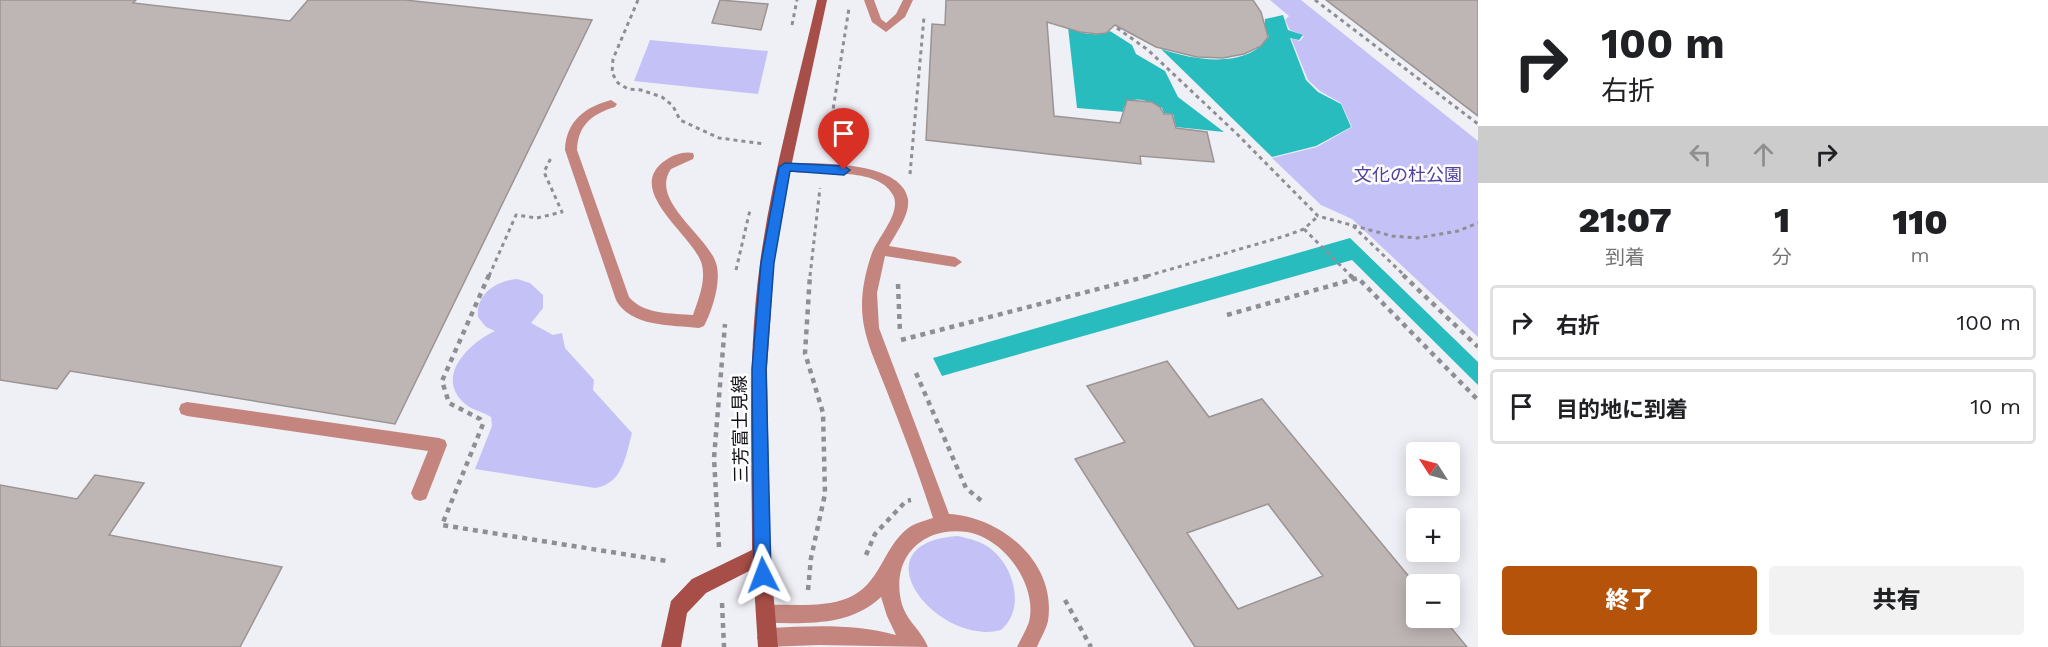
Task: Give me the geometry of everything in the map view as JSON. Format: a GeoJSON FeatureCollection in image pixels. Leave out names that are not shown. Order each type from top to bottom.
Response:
{"type":"FeatureCollection","features":[{"type":"Feature","properties":{"kind":"main road","name":"三芳富士見線"},"geometry":{"type":"LineString","coordinates":[[767,642],[761,555],[759,369],[767,263],[785,167],[822,0]]}},
{"type":"Feature","properties":{"kind":"main road"},"geometry":{"type":"LineString","coordinates":[[670,647],[678,608],[699,586],[761,555]]}},
{"type":"Feature","properties":{"kind":"lane"},"geometry":{"type":"LineString","coordinates":[[869,0],[876,20],[886,29],[901,15],[908,0]]}},
{"type":"Feature","properties":{"kind":"lane"},"geometry":{"type":"LineString","coordinates":[[611,104],[587,114],[572,132],[571,150],[623,300],[626,306],[637,313],[699,322],[710,276],[709,264],[704,252],[659,196],[658,181],[664,168],[675,159],[688,156]]}},
{"type":"Feature","properties":{"kind":"lane"},"geometry":{"type":"LineString","coordinates":[[785,167],[870,174],[888,181],[897,189],[901,198],[901,207],[880,250],[872,275],[869,309],[875,341],[943,522]]}},
{"type":"Feature","properties":{"kind":"lane"},"geometry":{"type":"LineString","coordinates":[[880,250],[955,262]]}},
{"type":"Feature","properties":{"kind":"lane"},"geometry":{"type":"LineString","coordinates":[[187,409],[439,445],[420,493]]}},
{"type":"Feature","properties":{"kind":"lane"},"geometry":{"type":"LineString","coordinates":[[765,614],[830,613],[855,605],[874,592],[910,537],[925,527],[943,522],[966,523],[989,530],[1010,544],[1026,564],[1037,587],[1041,612],[1035,635],[1027,647]]}},
{"type":"Feature","properties":{"kind":"lane"},"geometry":{"type":"LineString","coordinates":[[891,568],[892,605],[899,624],[918,647]]}},
{"type":"Feature","properties":{"kind":"lane"},"geometry":{"type":"LineString","coordinates":[[767,642],[836,634],[903,647]]}},
{"type":"Feature","properties":{"kind":"path"},"geometry":{"type":"LineString","coordinates":[[638,0],[613,59],[612,73],[618,83],[628,89],[641,90],[662,97],[673,106],[680,120],[718,138],[765,144]]}},
{"type":"Feature","properties":{"kind":"path"},"geometry":{"type":"LineString","coordinates":[[811,613],[808,594],[811,558],[825,494],[823,413],[805,353],[810,273],[850,0]]}},
{"type":"Feature","properties":{"kind":"path"},"geometry":{"type":"LineString","coordinates":[[1315,0],[1478,124]]}},
{"type":"Feature","properties":{"kind":"path"},"geometry":{"type":"LineString","coordinates":[[1117,28],[1148,50],[1318,216],[1392,236],[1417,238],[1458,231],[1478,223]]}},
{"type":"Feature","properties":{"kind":"path"},"geometry":{"type":"LineString","coordinates":[[562,212],[537,218],[516,215],[442,381],[443,396],[449,405],[480,419],[483,424],[442,525],[667,561]]}},
{"type":"Feature","properties":{"kind":"path"},"geometry":{"type":"LineString","coordinates":[[906,350],[901,340],[1113,286],[1304,230],[1318,216]]}},
{"type":"Feature","properties":{"kind":"path"},"geometry":{"type":"LineString","coordinates":[[1352,225],[1478,347]]}},
{"type":"Feature","properties":{"kind":"path"},"geometry":{"type":"LineString","coordinates":[[1304,230],[1354,279]]}},
{"type":"Feature","properties":{"kind":"path"},"geometry":{"type":"LineString","coordinates":[[1227,315],[1358,278],[1478,400]]}},
{"type":"Feature","properties":{"kind":"path"},"geometry":{"type":"LineString","coordinates":[[915,371],[966,488],[986,505]]}},
{"type":"Feature","properties":{"kind":"path"},"geometry":{"type":"LineString","coordinates":[[1064,598],[1091,647]]}},
{"type":"Feature","properties":{"kind":"green space","name":"文化の杜公園"},"geometry":{"type":"Polygon","coordinates":[[[1270,0],[1301,0],[1478,141],[1478,337],[1352,219],[1321,205],[1272,158],[1317,147],[1352,127],[1341,103],[1320,91],[1308,80],[1291,38],[1300,41],[1304,36],[1290,30],[1285,20],[1289,16],[1270,0]]]}},
{"type":"Feature","properties":{"kind":"green space"},"geometry":{"type":"Polygon","coordinates":[[[650,40],[768,51],[758,94],[634,81],[650,40]]]}},
{"type":"Feature","properties":{"kind":"green space"},"geometry":{"type":"Polygon","coordinates":[[[517,279],[530,283],[543,295],[543,308],[531,323],[553,335],[562,333],[565,348],[594,380],[593,390],[632,433],[622,467],[612,481],[604,485],[595,488],[475,469],[492,426],[491,417],[462,401],[455,391],[453,380],[455,370],[467,351],[495,331],[486,327],[478,317],[478,309],[484,295],[495,286],[517,279]]]}},
{"type":"Feature","properties":{"kind":"green space"},"geometry":{"type":"Polygon","coordinates":[[[958,536],[979,542],[991,549],[1006,566],[1014,588],[1015,600],[1009,621],[1001,630],[977,631],[953,623],[932,610],[917,592],[909,573],[912,556],[927,543],[958,536]]]}},
{"type":"Feature","properties":{"kind":"shaded area"},"geometry":{"type":"Polygon","coordinates":[[[1283,15],[1288,30],[1303,35],[1299,40],[1290,38],[1306,80],[1318,92],[1341,104],[1351,127],[1316,146],[1272,157],[1161,49],[1204,59],[1234,58],[1260,47],[1269,36],[1264,34],[1265,19],[1283,15]]]}},
{"type":"Feature","properties":{"kind":"shaded area"},"geometry":{"type":"Polygon","coordinates":[[[1068,27],[1089,34],[1110,31],[1132,45],[1136,54],[1165,71],[1178,97],[1224,132],[1176,127],[1173,114],[1164,113],[1162,108],[1141,100],[1130,101],[1126,104],[1123,110],[1125,112],[1077,108],[1068,27]]]}},
{"type":"Feature","properties":{"kind":"shaded area"},"geometry":{"type":"Polygon","coordinates":[[[1350,238],[1478,362],[1478,385],[1352,260],[942,376],[933,358],[1350,238]]]}},
{"type":"Feature","properties":{"kind":"building"},"geometry":{"type":"Polygon","coordinates":[[[0,0],[136,0],[133,3],[290,21],[308,0],[405,0],[592,20],[395,424],[70,371],[57,389],[0,380],[0,0]]]}},
{"type":"Feature","properties":{"kind":"building"},"geometry":{"type":"Polygon","coordinates":[[[720,0],[768,4],[761,30],[712,23],[720,0]]]}},
{"type":"Feature","properties":{"kind":"building"},"geometry":{"type":"Polygon","coordinates":[[[946,0],[1253,0],[1261,12],[1268,37],[1261,46],[1244,54],[1223,58],[1197,57],[1156,47],[1115,25],[1106,33],[1097,34],[1080,32],[1047,22],[1054,116],[1120,123],[1127,100],[1152,102],[1160,107],[1164,114],[1172,114],[1176,128],[1207,132],[1214,162],[1140,156],[1141,164],[926,140],[932,24],[945,25],[946,0]]]}},
{"type":"Feature","properties":{"kind":"building"},"geometry":{"type":"Polygon","coordinates":[[[1326,0],[1478,0],[1478,116],[1326,0]]]}},
{"type":"Feature","properties":{"kind":"building"},"geometry":{"type":"Polygon","coordinates":[[[1167,361],[1209,417],[1262,399],[1407,574],[1406,628],[1451,628],[1467,647],[1195,647],[1075,459],[1125,442],[1087,386],[1167,361]],[[1268,504],[1187,533],[1238,609],[1323,576],[1268,504]]]}},
{"type":"Feature","properties":{"kind":"building"},"geometry":{"type":"Polygon","coordinates":[[[95,475],[144,483],[109,535],[282,567],[240,647],[0,647],[0,485],[77,499],[95,475]]]}},
{"type":"Feature","properties":{"kind":"route"},"geometry":{"type":"LineString","coordinates":[[763,575],[759,369],[767,263],[785,167],[844,170]]}}]}
